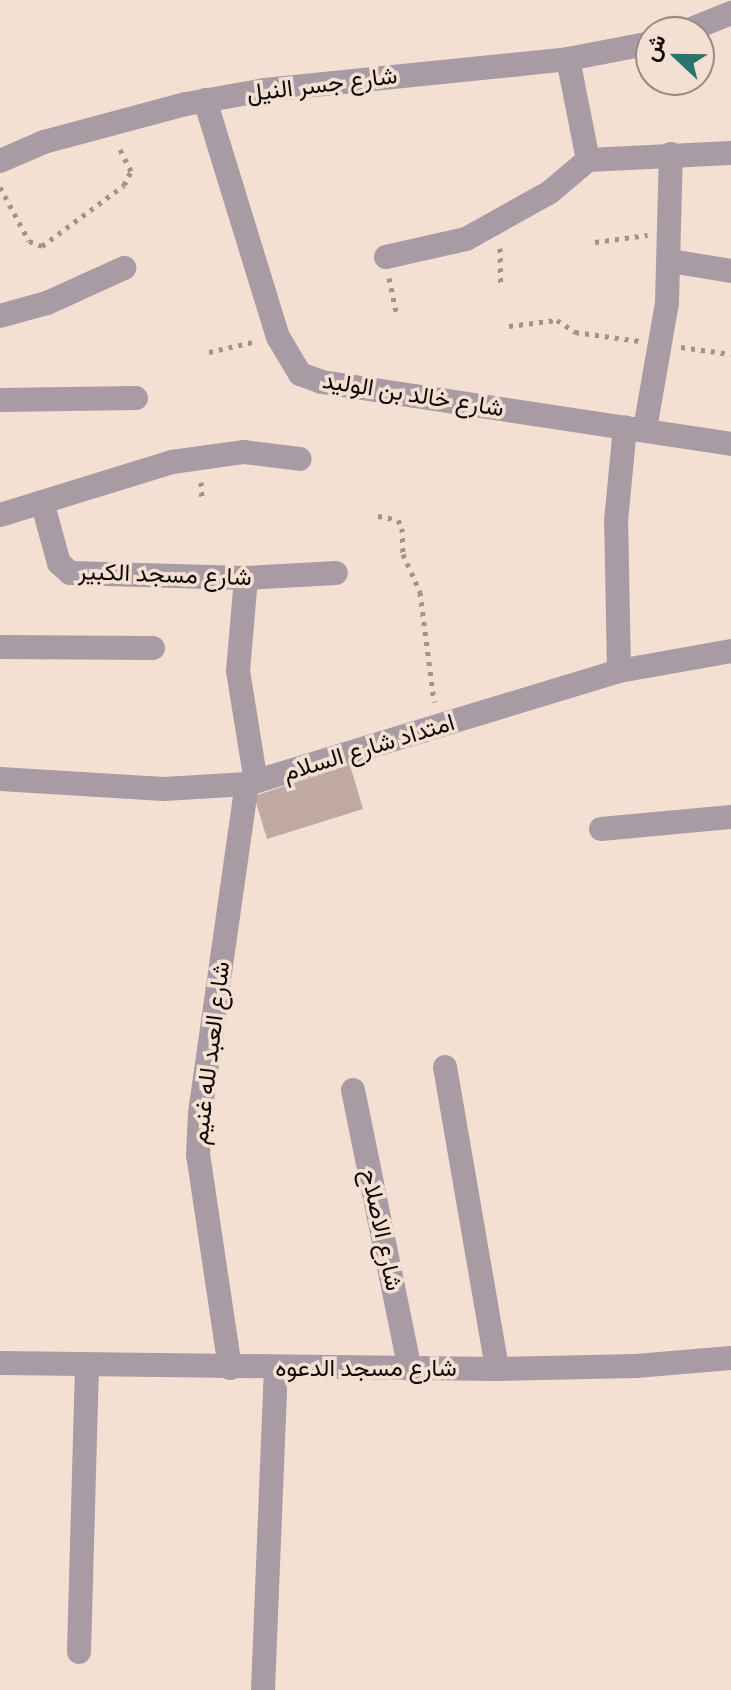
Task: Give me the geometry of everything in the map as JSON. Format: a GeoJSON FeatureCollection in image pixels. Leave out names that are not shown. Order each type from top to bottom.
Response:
{"type":"FeatureCollection","features":[{"type":"Feature","properties":{"kind":"street","name":"شارع جسر النيل"},"geometry":{"type":"LineString","coordinates":[[0,161],[44,142],[205,100],[568,59],[635,46]]}},
{"type":"Feature","properties":{"kind":"street"},"geometry":{"type":"LineString","coordinates":[[568,59],[588,160]]}},
{"type":"Feature","properties":{"kind":"street","name":"شارع خالد بن الوليد"},"geometry":{"type":"LineString","coordinates":[[205,100],[278,337],[300,374],[322,382],[731,444]]}},
{"type":"Feature","properties":{"kind":"street"},"geometry":{"type":"LineString","coordinates":[[386,257],[451,245],[499,223],[550,192],[588,160],[731,153]]}},
{"type":"Feature","properties":{"kind":"street"},"geometry":{"type":"LineString","coordinates":[[619,671],[616,521],[635,428],[662,344],[673,232],[671,154]]}},
{"type":"Feature","properties":{"kind":"street"},"geometry":{"type":"LineString","coordinates":[[670,261],[731,271]]}},
{"type":"Feature","properties":{"kind":"street"},"geometry":{"type":"LineString","coordinates":[[0,316],[47,303],[124,268]]}},
{"type":"Feature","properties":{"kind":"street"},"geometry":{"type":"LineString","coordinates":[[0,400],[136,398]]}},
{"type":"Feature","properties":{"kind":"street"},"geometry":{"type":"LineString","coordinates":[[0,515],[43,505],[101,480],[200,457],[244,452],[300,459]]}},
{"type":"Feature","properties":{"kind":"street","name":"شارع مسجد الكبير"},"geometry":{"type":"LineString","coordinates":[[43,505],[59,563],[70,573],[246,578],[336,573]]}},
{"type":"Feature","properties":{"kind":"street","name":"شارع العبد لله غنيم"},"geometry":{"type":"LineString","coordinates":[[230,1368],[199,1141],[252,783],[238,671],[246,578]]}},
{"type":"Feature","properties":{"kind":"street"},"geometry":{"type":"LineString","coordinates":[[0,647],[153,648]]}},
{"type":"Feature","properties":{"kind":"street","name":"امتداد شارع السلام"},"geometry":{"type":"LineString","coordinates":[[0,779],[164,789],[252,783],[619,671],[731,651]]}},
{"type":"Feature","properties":{"kind":"street"},"geometry":{"type":"LineString","coordinates":[[601,829],[731,817]]}},
{"type":"Feature","properties":{"kind":"street"},"geometry":{"type":"LineString","coordinates":[[445,1067],[497,1369]]}},
{"type":"Feature","properties":{"kind":"street","name":"شارع الاصلاح"},"geometry":{"type":"LineString","coordinates":[[353,1090],[410,1369]]}},
{"type":"Feature","properties":{"kind":"street","name":"شارع مسجد الدعوه"},"geometry":{"type":"LineString","coordinates":[[0,1363],[276,1370],[497,1369],[636,1366],[731,1358]]}},
{"type":"Feature","properties":{"kind":"street"},"geometry":{"type":"LineString","coordinates":[[79,1652],[87,1366]]}},
{"type":"Feature","properties":{"kind":"street"},"geometry":{"type":"LineString","coordinates":[[263,1690],[276,1370]]}},
{"type":"Feature","properties":{"kind":"path"},"geometry":{"type":"LineString","coordinates":[[0,187],[29,241],[42,246],[49,243],[129,178],[129,164],[106,125]]}},
{"type":"Feature","properties":{"kind":"path"},"geometry":{"type":"LineString","coordinates":[[499,223],[501,287]]}},
{"type":"Feature","properties":{"kind":"path"},"geometry":{"type":"LineString","coordinates":[[595,242],[673,232]]}},
{"type":"Feature","properties":{"kind":"path"},"geometry":{"type":"LineString","coordinates":[[386,257],[397,316]]}},
{"type":"Feature","properties":{"kind":"path"},"geometry":{"type":"LineString","coordinates":[[509,326],[557,320],[575,332],[731,354]]}},
{"type":"Feature","properties":{"kind":"path"},"geometry":{"type":"LineString","coordinates":[[209,352],[278,337]]}},
{"type":"Feature","properties":{"kind":"path"},"geometry":{"type":"LineString","coordinates":[[378,516],[401,523],[403,554],[420,592],[437,727]]}},
{"type":"Feature","properties":{"kind":"building"},"geometry":{"type":"Polygon","coordinates":[[[350,765],[363,809],[267,839],[254,796],[350,765]]]}}]}
